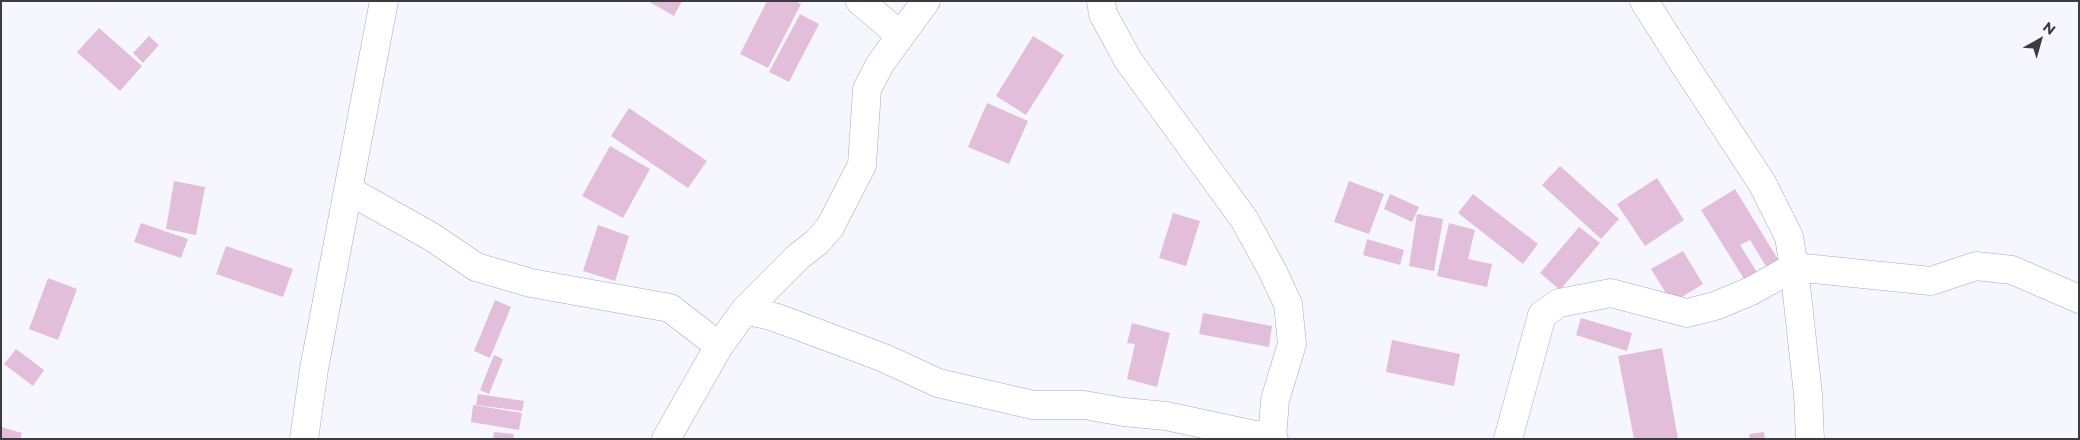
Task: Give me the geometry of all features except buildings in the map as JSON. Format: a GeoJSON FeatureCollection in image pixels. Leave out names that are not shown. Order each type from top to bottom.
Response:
{"type":"FeatureCollection","features":[{"type":"Feature","properties":{"kind":"street"},"geometry":{"type":"LineString","coordinates":[[304,439],[314,370],[384,1]]}},
{"type":"Feature","properties":{"kind":"street"},"geometry":{"type":"LineString","coordinates":[[860,1],[900,35]]}},
{"type":"Feature","properties":{"kind":"street"},"geometry":{"type":"LineString","coordinates":[[666,439],[720,346],[744,310],[799,256],[817,242],[830,226],[862,165],[868,89],[880,64],[926,1]]}},
{"type":"Feature","properties":{"kind":"street"},"geometry":{"type":"LineString","coordinates":[[744,310],[788,322],[884,358],[938,383],[1033,404],[1084,405],[1124,412],[1166,416],[1207,432],[1272,439],[1275,400],[1292,344],[1288,304],[1244,219],[1128,60],[1103,14],[1101,1]]}},
{"type":"Feature","properties":{"kind":"street"},"geometry":{"type":"LineString","coordinates":[[1644,1],[1762,183],[1789,236],[1808,394],[1810,439]]}},
{"type":"Feature","properties":{"kind":"street"},"geometry":{"type":"LineString","coordinates":[[348,190],[432,237],[476,267],[531,283],[670,308],[720,346]]}},
{"type":"Feature","properties":{"kind":"street"},"geometry":{"type":"LineString","coordinates":[[1508,439],[1542,315],[1559,303],[1611,294],[1687,313],[1715,306],[1752,291],[1794,267],[1932,282],[1976,266],[2012,270],[2079,299]]}}]}
